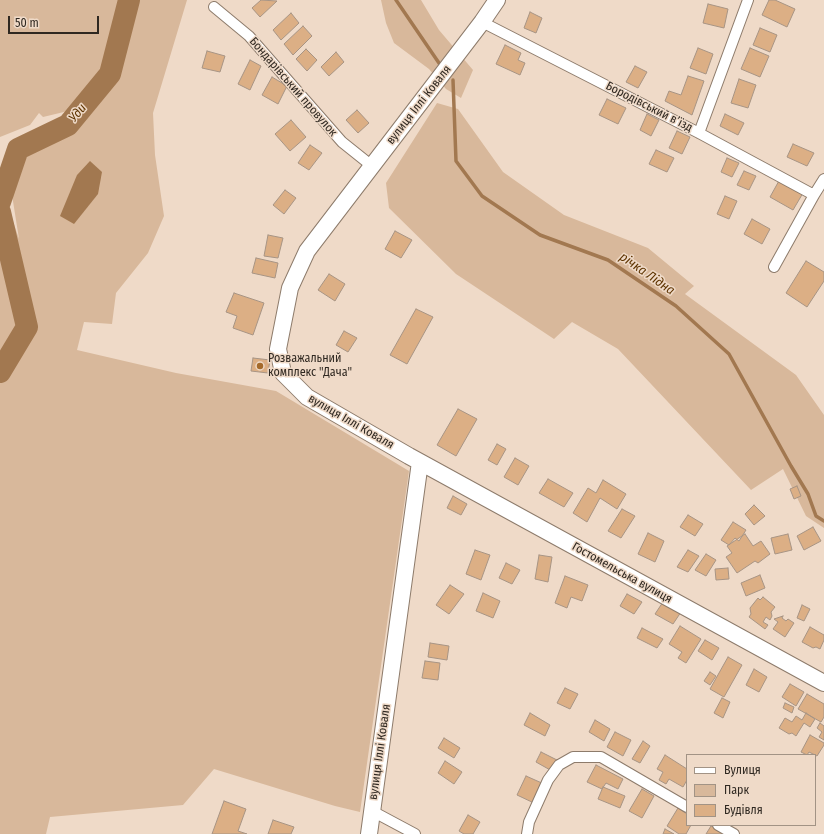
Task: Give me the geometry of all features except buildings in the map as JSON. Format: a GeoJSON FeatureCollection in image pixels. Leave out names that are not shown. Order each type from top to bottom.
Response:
{"type":"FeatureCollection","features":[{"type":"Feature","properties":{"kind":"main road","name":"вулиця Іллі Коваля"},"geometry":{"type":"LineString","coordinates":[[369,834],[420,462],[307,397],[283,373],[278,349],[290,288],[307,251],[482,22],[497,0]]}},
{"type":"Feature","properties":{"kind":"main road","name":"Гостомельська вулиця"},"geometry":{"type":"LineString","coordinates":[[420,462],[824,683]]}},
{"type":"Feature","properties":{"kind":"street"},"geometry":{"type":"LineString","coordinates":[[699,133],[748,0]]}},
{"type":"Feature","properties":{"kind":"street","name":"Бондарівський провулок"},"geometry":{"type":"LineString","coordinates":[[214,7],[249,36],[342,142],[372,166]]}},
{"type":"Feature","properties":{"kind":"street","name":"Бородівський в’їзд"},"geometry":{"type":"LineString","coordinates":[[482,22],[699,133],[814,195]]}},
{"type":"Feature","properties":{"kind":"street"},"geometry":{"type":"LineString","coordinates":[[774,267],[824,179]]}},
{"type":"Feature","properties":{"kind":"street"},"geometry":{"type":"LineString","coordinates":[[527,834],[529,822],[548,780],[559,765],[573,757],[601,757],[686,806]]}},
{"type":"Feature","properties":{"kind":"street"},"geometry":{"type":"LineString","coordinates":[[372,811],[415,834]]}},
{"type":"Feature","properties":{"kind":"street"},"geometry":{"type":"LineString","coordinates":[[720,826],[734,834]]}},
{"type":"Feature","properties":{"kind":"green space"},"geometry":{"type":"Polygon","coordinates":[[[0,0],[123,0],[106,63],[98,78],[68,111],[43,117],[39,113],[30,125],[0,137],[0,118],[0,0]]]}},
{"type":"Feature","properties":{"kind":"green space"},"geometry":{"type":"Polygon","coordinates":[[[132,0],[187,0],[153,113],[155,155],[164,216],[148,253],[116,293],[112,324],[84,322],[77,350],[176,373],[276,391],[409,471],[360,812],[335,806],[214,769],[183,805],[50,817],[46,834],[0,834],[0,228],[10,212],[19,239],[12,195],[28,151],[68,125],[117,65],[132,0]]]}},
{"type":"Feature","properties":{"kind":"green space"},"geometry":{"type":"Polygon","coordinates":[[[381,0],[421,0],[439,30],[473,70],[461,98],[446,89],[429,69],[394,43],[386,23],[381,0]]]}},
{"type":"Feature","properties":{"kind":"green space"},"geometry":{"type":"Polygon","coordinates":[[[437,103],[458,109],[503,172],[564,215],[648,248],[694,286],[685,294],[796,375],[824,415],[824,528],[806,516],[783,469],[751,490],[618,349],[572,322],[554,339],[456,274],[389,208],[386,183],[437,103]]]}},
{"type":"Feature","properties":{"kind":"shaded area"},"geometry":{"type":"Polygon","coordinates":[[[90,161],[102,172],[98,194],[74,224],[60,216],[77,175],[90,161]]]}},
{"type":"Feature","properties":{"kind":"waterway","name":"Уди"},"geometry":{"type":"LineString","coordinates":[[0,202],[18,149],[68,125],[110,74],[129,0]]}},
{"type":"Feature","properties":{"kind":"waterway","name":"річка Лідна"},"geometry":{"type":"LineString","coordinates":[[396,0],[441,66]]}},
{"type":"Feature","properties":{"kind":"waterway","name":"річка Лідна"},"geometry":{"type":"LineString","coordinates":[[453,80],[456,161],[482,196],[540,235],[608,260],[676,306],[729,354],[808,494],[816,516],[824,521]]}},
{"type":"Feature","properties":{"kind":"waterway","name":"Уди"},"geometry":{"type":"LineString","coordinates":[[0,212],[27,327],[0,372]]}},
{"type":"Feature","properties":{"kind":"place","name":"Розважальний комплекс \"Дача\""},"geometry":{"type":"Point","coordinates":[260,366]}}]}
